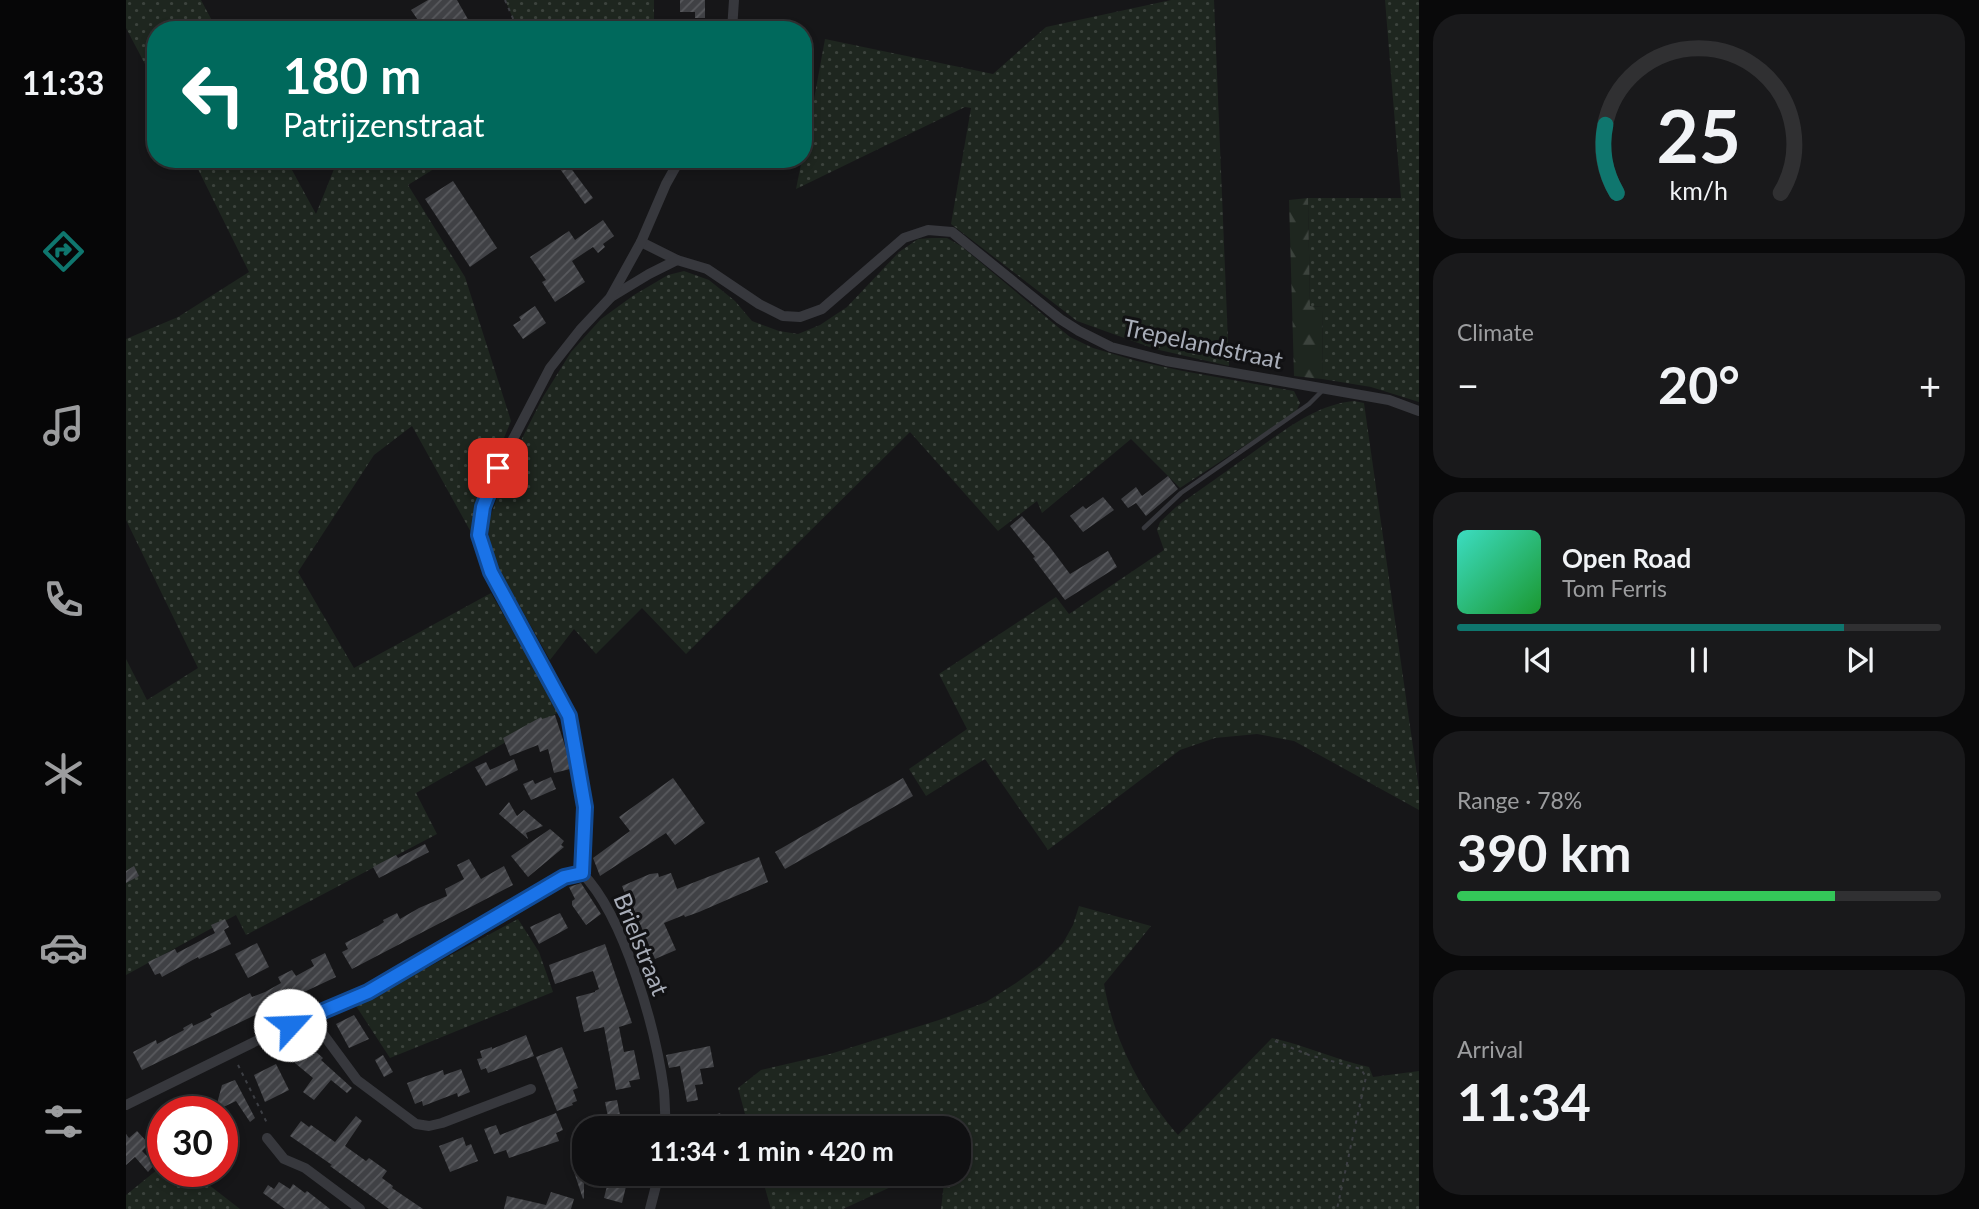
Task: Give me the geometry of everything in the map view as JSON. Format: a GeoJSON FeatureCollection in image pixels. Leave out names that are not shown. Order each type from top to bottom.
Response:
{"type":"FeatureCollection","features":[{"type":"Feature","properties":{"kind":"street"},"geometry":{"type":"LineString","coordinates":[[733,21],[734,0]]}},
{"type":"Feature","properties":{"kind":"street"},"geometry":{"type":"LineString","coordinates":[[126,1105],[309,1016],[368,992],[564,877],[582,873],[585,807],[569,716],[491,572],[479,535],[483,507],[498,468],[550,368],[610,298],[641,243],[675,168]]}},
{"type":"Feature","properties":{"kind":"street","name":"Trepelandstraat"},"geometry":{"type":"LineString","coordinates":[[641,243],[677,260],[707,269],[759,304],[783,316],[800,317],[822,309],[904,238],[928,230],[953,232],[1060,319],[1111,347],[1204,368],[1389,400],[1419,411]]}},
{"type":"Feature","properties":{"kind":"street"},"geometry":{"type":"LineString","coordinates":[[610,298],[677,260]]}},
{"type":"Feature","properties":{"kind":"street","name":"Brielstraat"},"geometry":{"type":"LineString","coordinates":[[582,873],[600,894],[622,939],[637,979],[652,1032],[665,1116]]}},
{"type":"Feature","properties":{"kind":"street"},"geometry":{"type":"LineString","coordinates":[[309,1016],[357,1080],[416,1124],[429,1126],[442,1123],[531,1088]]}},
{"type":"Feature","properties":{"kind":"street"},"geometry":{"type":"LineString","coordinates":[[267,1138],[284,1159],[304,1168],[360,1209]]}},
{"type":"Feature","properties":{"kind":"street"},"geometry":{"type":"LineString","coordinates":[[650,1209],[656,1186]]}},
{"type":"Feature","properties":{"kind":"lane"},"geometry":{"type":"LineString","coordinates":[[1144,528],[1181,493],[1310,404],[1325,388]]}},
{"type":"Feature","properties":{"kind":"path"},"geometry":{"type":"LineString","coordinates":[[505,0],[514,21]]}},
{"type":"Feature","properties":{"kind":"path"},"geometry":{"type":"LineString","coordinates":[[1275,1041],[1309,1055],[1362,1069],[1366,1077],[1337,1209]]}},
{"type":"Feature","properties":{"kind":"path"},"geometry":{"type":"LineString","coordinates":[[233,1054],[268,1125],[267,1138]]}},
{"type":"Feature","properties":{"kind":"green space"},"geometry":{"type":"Polygon","coordinates":[[[126,0],[201,0],[212,21],[147,21],[147,68],[126,28],[126,0]]]}},
{"type":"Feature","properties":{"kind":"green space"},"geometry":{"type":"Polygon","coordinates":[[[505,0],[654,0],[654,21],[514,21],[505,0]]]}},
{"type":"Feature","properties":{"kind":"green space"},"geometry":{"type":"Polygon","coordinates":[[[1171,0],[1214,0],[1229,366],[1155,349],[1077,321],[951,224],[971,108],[965,107],[796,189],[800,168],[812,168],[812,110],[825,39],[993,74],[1046,27],[1171,0]]]}},
{"type":"Feature","properties":{"kind":"green space"},"geometry":{"type":"Polygon","coordinates":[[[1385,0],[1419,0],[1419,402],[1371,387],[1322,379],[1323,307],[1310,306],[1308,198],[1401,198],[1385,0]]]}},
{"type":"Feature","properties":{"kind":"green space"},"geometry":{"type":"Polygon","coordinates":[[[197,168],[291,168],[316,214],[334,168],[435,168],[408,185],[465,277],[511,421],[477,503],[472,534],[412,426],[374,455],[298,572],[354,668],[491,593],[559,712],[416,793],[437,834],[246,935],[236,915],[126,975],[126,659],[147,700],[198,668],[126,520],[126,339],[178,317],[249,272],[197,168]]]}},
{"type":"Feature","properties":{"kind":"green space"},"geometry":{"type":"Polygon","coordinates":[[[1308,198],[1310,306],[1323,307],[1322,379],[1294,376],[1289,200],[1308,198]]]}},
{"type":"Feature","properties":{"kind":"green space"},"geometry":{"type":"Polygon","coordinates":[[[947,238],[961,246],[1070,337],[1093,348],[1137,361],[1294,391],[1300,403],[1296,412],[1180,488],[1131,439],[1042,513],[1037,501],[998,531],[910,432],[686,654],[642,608],[596,654],[574,629],[550,660],[497,566],[489,542],[488,523],[510,462],[543,397],[571,352],[601,319],[668,275],[684,271],[709,280],[735,301],[752,321],[779,331],[798,334],[820,325],[847,307],[899,252],[918,239],[947,238]]]}},
{"type":"Feature","properties":{"kind":"green space"},"geometry":{"type":"Polygon","coordinates":[[[1339,403],[1364,403],[1419,789],[1419,810],[1294,741],[1257,734],[1215,738],[1180,750],[1048,850],[985,759],[926,796],[909,769],[967,729],[939,674],[1056,597],[1069,614],[1164,550],[1157,530],[1160,522],[1176,507],[1300,420],[1339,403]]]}},
{"type":"Feature","properties":{"kind":"green space"},"geometry":{"type":"Polygon","coordinates":[[[1079,906],[1151,926],[1104,984],[1115,1026],[1131,1065],[1152,1101],[1178,1135],[1272,1038],[1369,1067],[1373,1077],[1419,1071],[1419,1209],[941,1209],[944,1186],[971,1186],[971,1116],[746,1116],[738,1088],[761,1070],[830,1054],[939,1020],[986,1002],[1041,965],[1063,943],[1079,906]]]}},
{"type":"Feature","properties":{"kind":"green space"},"geometry":{"type":"Polygon","coordinates":[[[518,919],[539,952],[553,992],[390,1058],[356,1006],[518,919]]]}},
{"type":"Feature","properties":{"kind":"green space"},"geometry":{"type":"Polygon","coordinates":[[[147,1178],[147,1187],[212,1187],[240,1209],[126,1209],[126,1195],[147,1178]]]}},
{"type":"Feature","properties":{"kind":"green space"},"geometry":{"type":"Polygon","coordinates":[[[764,1186],[893,1186],[843,1209],[771,1209],[764,1186]]]}},
{"type":"Feature","properties":{"kind":"building"},"geometry":{"type":"Polygon","coordinates":[[[428,0],[457,0],[469,21],[419,21],[411,10],[428,0]]]}},
{"type":"Feature","properties":{"kind":"building"},"geometry":{"type":"Polygon","coordinates":[[[680,0],[705,0],[705,18],[695,18],[695,12],[680,12],[680,0]]]}},
{"type":"Feature","properties":{"kind":"building"},"geometry":{"type":"Polygon","coordinates":[[[559,168],[571,168],[593,198],[585,204],[559,168]]]}},
{"type":"Feature","properties":{"kind":"building"},"geometry":{"type":"Polygon","coordinates":[[[453,181],[497,248],[470,267],[425,199],[453,181]]]}},
{"type":"Feature","properties":{"kind":"building"},"geometry":{"type":"Polygon","coordinates":[[[603,220],[614,236],[603,244],[605,247],[598,253],[593,247],[572,261],[585,282],[555,302],[542,282],[546,280],[530,257],[569,231],[575,240],[603,220]]]}},
{"type":"Feature","properties":{"kind":"building"},"geometry":{"type":"Polygon","coordinates":[[[535,306],[546,323],[523,339],[513,325],[521,320],[519,317],[535,306]]]}},
{"type":"Feature","properties":{"kind":"building"},"geometry":{"type":"Polygon","coordinates":[[[1168,476],[1178,489],[1146,516],[1136,503],[1128,508],[1121,499],[1136,487],[1142,496],[1168,476]]]}},
{"type":"Feature","properties":{"kind":"building"},"geometry":{"type":"Polygon","coordinates":[[[1103,497],[1114,510],[1083,532],[1070,516],[1083,506],[1086,509],[1103,497]]]}},
{"type":"Feature","properties":{"kind":"building"},"geometry":{"type":"Polygon","coordinates":[[[1022,516],[1070,574],[1108,551],[1117,567],[1065,600],[1010,526],[1022,516]]]}},
{"type":"Feature","properties":{"kind":"building"},"geometry":{"type":"Polygon","coordinates":[[[555,715],[570,769],[554,773],[548,749],[540,752],[538,745],[510,756],[503,738],[541,717],[542,719],[555,715]]]}},
{"type":"Feature","properties":{"kind":"building"},"geometry":{"type":"Polygon","coordinates":[[[514,759],[518,770],[486,786],[475,767],[486,762],[490,770],[514,759]]]}},
{"type":"Feature","properties":{"kind":"building"},"geometry":{"type":"Polygon","coordinates":[[[551,777],[556,789],[531,800],[523,784],[533,780],[535,784],[551,777]]]}},
{"type":"Feature","properties":{"kind":"building"},"geometry":{"type":"Polygon","coordinates":[[[673,778],[705,823],[675,845],[666,833],[600,876],[593,858],[630,831],[619,817],[673,778]]]}},
{"type":"Feature","properties":{"kind":"building"},"geometry":{"type":"Polygon","coordinates":[[[903,778],[913,796],[785,869],[775,852],[903,778]]]}},
{"type":"Feature","properties":{"kind":"building"},"geometry":{"type":"Polygon","coordinates":[[[509,802],[517,816],[524,810],[543,826],[526,833],[528,839],[499,814],[509,802]]]}},
{"type":"Feature","properties":{"kind":"building"},"geometry":{"type":"Polygon","coordinates":[[[550,829],[564,841],[561,845],[564,847],[528,877],[511,856],[550,829]]]}},
{"type":"Feature","properties":{"kind":"building"},"geometry":{"type":"Polygon","coordinates":[[[425,844],[429,852],[379,878],[373,867],[425,844]]]}},
{"type":"Feature","properties":{"kind":"building"},"geometry":{"type":"Polygon","coordinates":[[[759,857],[768,882],[699,912],[664,923],[676,950],[655,959],[622,886],[650,874],[658,873],[659,877],[671,873],[677,889],[759,857]]]}},
{"type":"Feature","properties":{"kind":"building"},"geometry":{"type":"Polygon","coordinates":[[[469,859],[481,879],[504,866],[513,885],[352,969],[342,952],[348,949],[345,943],[397,913],[400,919],[447,896],[445,889],[464,879],[457,865],[469,859]]]}},
{"type":"Feature","properties":{"kind":"building"},"geometry":{"type":"Polygon","coordinates":[[[134,866],[139,876],[126,883],[126,871],[134,866]]]}},
{"type":"Feature","properties":{"kind":"building"},"geometry":{"type":"Polygon","coordinates":[[[581,883],[601,914],[586,925],[572,905],[575,899],[569,887],[581,883]]]}},
{"type":"Feature","properties":{"kind":"building"},"geometry":{"type":"Polygon","coordinates":[[[560,913],[568,928],[539,944],[530,927],[560,913]]]}},
{"type":"Feature","properties":{"kind":"building"},"geometry":{"type":"Polygon","coordinates":[[[225,919],[229,927],[224,930],[231,944],[199,959],[198,957],[162,977],[160,973],[155,975],[148,962],[175,949],[177,953],[215,933],[211,925],[225,919]]]}},
{"type":"Feature","properties":{"kind":"building"},"geometry":{"type":"Polygon","coordinates":[[[257,943],[269,967],[248,978],[235,954],[257,943]]]}},
{"type":"Feature","properties":{"kind":"building"},"geometry":{"type":"Polygon","coordinates":[[[605,944],[632,1023],[619,1027],[624,1052],[634,1050],[640,1079],[629,1081],[631,1087],[616,1090],[604,1027],[584,1032],[576,997],[599,989],[593,971],[555,984],[549,965],[605,944]]]}},
{"type":"Feature","properties":{"kind":"building"},"geometry":{"type":"Polygon","coordinates":[[[325,953],[336,977],[142,1070],[133,1052],[156,1040],[157,1044],[192,1023],[193,1026],[212,1017],[210,1014],[250,993],[252,997],[265,992],[281,983],[278,977],[292,970],[296,976],[314,966],[311,960],[325,953]]]}},
{"type":"Feature","properties":{"kind":"building"},"geometry":{"type":"Polygon","coordinates":[[[354,1015],[369,1039],[349,1048],[336,1024],[354,1015]]]}},
{"type":"Feature","properties":{"kind":"building"},"geometry":{"type":"Polygon","coordinates":[[[526,1035],[534,1056],[488,1073],[486,1068],[481,1070],[477,1059],[482,1058],[480,1051],[526,1035]]]}},
{"type":"Feature","properties":{"kind":"building"},"geometry":{"type":"Polygon","coordinates":[[[286,1040],[308,1058],[315,1051],[323,1058],[321,1060],[352,1088],[347,1093],[331,1080],[314,1100],[303,1092],[313,1078],[278,1049],[286,1040]]]}},
{"type":"Feature","properties":{"kind":"building"},"geometry":{"type":"Polygon","coordinates":[[[710,1046],[714,1067],[700,1069],[703,1084],[695,1085],[698,1100],[687,1102],[680,1066],[669,1068],[666,1055],[710,1046]]]}},
{"type":"Feature","properties":{"kind":"building"},"geometry":{"type":"Polygon","coordinates":[[[562,1047],[578,1088],[573,1090],[577,1101],[557,1111],[536,1057],[562,1047]]]}},
{"type":"Feature","properties":{"kind":"building"},"geometry":{"type":"Polygon","coordinates":[[[383,1055],[393,1072],[384,1077],[375,1060],[383,1055]]]}},
{"type":"Feature","properties":{"kind":"building"},"geometry":{"type":"Polygon","coordinates":[[[276,1064],[289,1090],[265,1102],[254,1075],[276,1064]]]}},
{"type":"Feature","properties":{"kind":"building"},"geometry":{"type":"Polygon","coordinates":[[[461,1069],[470,1092],[458,1097],[457,1093],[423,1106],[422,1101],[415,1104],[407,1083],[443,1070],[444,1075],[461,1069]]]}},
{"type":"Feature","properties":{"kind":"building"},"geometry":{"type":"Polygon","coordinates":[[[235,1080],[255,1118],[250,1122],[238,1104],[238,1096],[219,1096],[222,1085],[235,1080]]]}},
{"type":"Feature","properties":{"kind":"building"},"geometry":{"type":"Polygon","coordinates":[[[617,1100],[620,1116],[608,1116],[605,1102],[617,1100]]]}},
{"type":"Feature","properties":{"kind":"building"},"geometry":{"type":"Polygon","coordinates":[[[556,1113],[563,1130],[556,1133],[559,1141],[509,1158],[506,1150],[494,1154],[484,1129],[496,1125],[500,1135],[556,1113]]]}},
{"type":"Feature","properties":{"kind":"building"},"geometry":{"type":"Polygon","coordinates":[[[356,1116],[362,1121],[345,1146],[366,1161],[369,1158],[387,1171],[382,1178],[423,1209],[389,1209],[290,1136],[301,1121],[335,1142],[356,1116]]]}},
{"type":"Feature","properties":{"kind":"building"},"geometry":{"type":"Polygon","coordinates":[[[137,1131],[147,1142],[142,1151],[147,1156],[147,1171],[135,1157],[126,1165],[126,1134],[129,1138],[137,1131]]]}},
{"type":"Feature","properties":{"kind":"building"},"geometry":{"type":"Polygon","coordinates":[[[463,1137],[466,1146],[471,1144],[478,1161],[450,1172],[439,1146],[463,1137]]]}},
{"type":"Feature","properties":{"kind":"building"},"geometry":{"type":"Polygon","coordinates":[[[279,1182],[290,1189],[293,1184],[305,1193],[307,1191],[330,1209],[285,1209],[263,1193],[268,1185],[274,1189],[279,1182]]]}},
{"type":"Feature","properties":{"kind":"building"},"geometry":{"type":"Polygon","coordinates":[[[579,1186],[584,1186],[583,1199],[579,1186]]]}},
{"type":"Feature","properties":{"kind":"building"},"geometry":{"type":"Polygon","coordinates":[[[607,1186],[626,1186],[622,1203],[604,1198],[607,1186]]]}},
{"type":"Feature","properties":{"kind":"building"},"geometry":{"type":"Polygon","coordinates":[[[551,1192],[574,1199],[571,1209],[504,1209],[507,1196],[546,1205],[551,1192]]]}},
{"type":"Feature","properties":{"kind":"route"},"geometry":{"type":"LineString","coordinates":[[290,1025],[368,992],[564,877],[582,873],[585,807],[569,716],[491,572],[479,535],[483,507],[498,468]]}}]}
